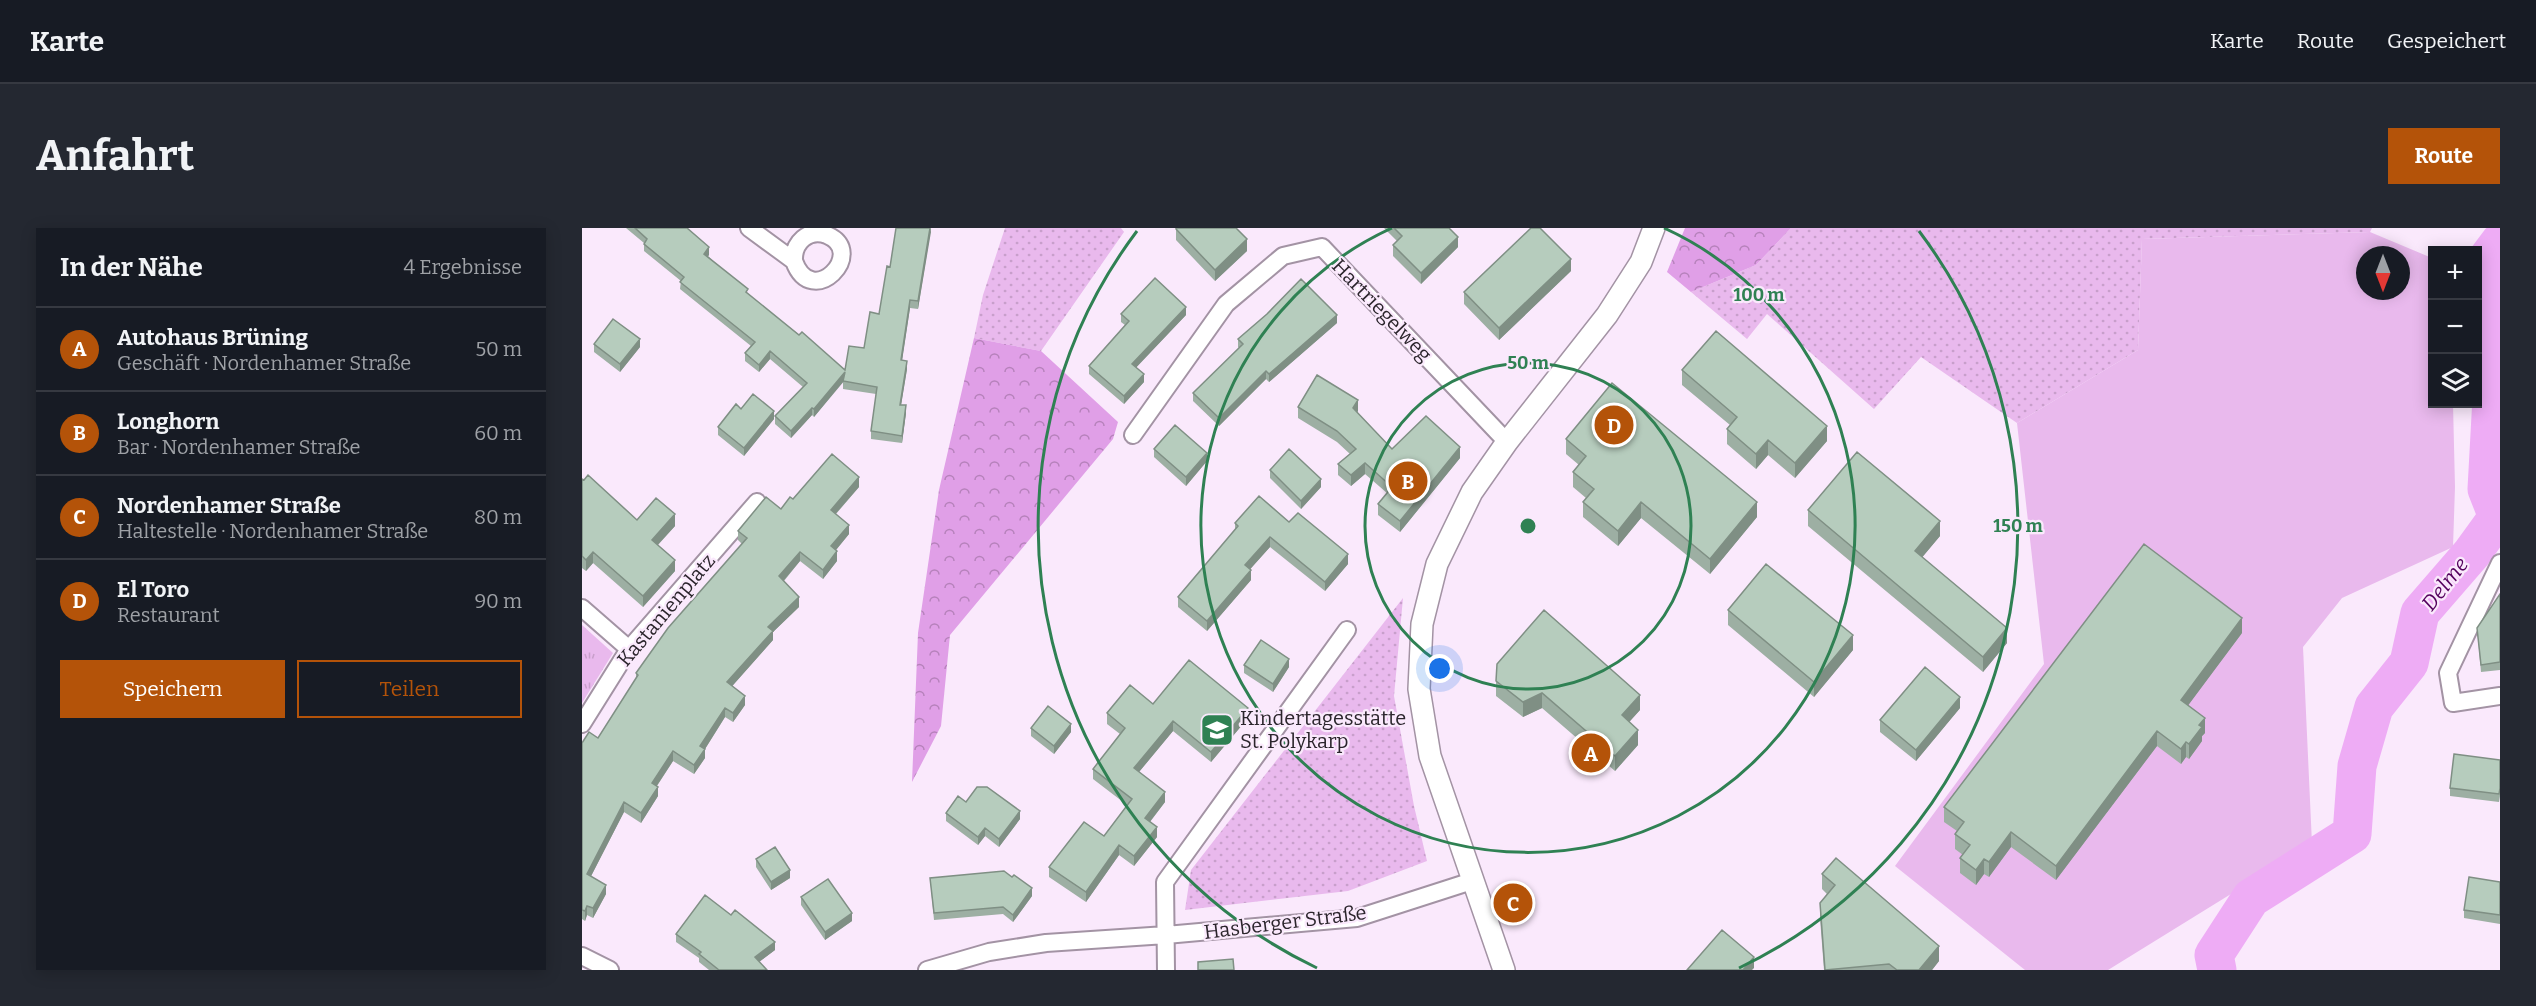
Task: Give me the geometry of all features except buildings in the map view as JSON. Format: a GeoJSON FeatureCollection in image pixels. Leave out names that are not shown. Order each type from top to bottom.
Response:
{"type":"FeatureCollection","features":[{"type":"Feature","properties":{"kind":"street"},"geometry":{"type":"LineString","coordinates":[[750,228],[794,261]]}},
{"type":"Feature","properties":{"kind":"street"},"geometry":{"type":"LineString","coordinates":[[1504,970],[1430,756],[1419,689],[1422,624],[1437,564],[1472,492],[1507,442],[1607,315],[1641,262],[1654,228]]}},
{"type":"Feature","properties":{"kind":"street","name":"Hartriegelweg"},"geometry":{"type":"LineString","coordinates":[[1133,435],[1226,304],[1283,256],[1322,247],[1507,442]]}},
{"type":"Feature","properties":{"kind":"street","name":"Kastanienplatz"},"geometry":{"type":"LineString","coordinates":[[582,724],[629,650],[757,502]]}},
{"type":"Feature","properties":{"kind":"street"},"geometry":{"type":"LineString","coordinates":[[2500,563],[2448,674],[2453,702],[2500,696]]}},
{"type":"Feature","properties":{"kind":"street"},"geometry":{"type":"LineString","coordinates":[[582,608],[629,650]]}},
{"type":"Feature","properties":{"kind":"street"},"geometry":{"type":"LineString","coordinates":[[1166,970],[1165,882],[1347,630]]}},
{"type":"Feature","properties":{"kind":"street","name":"Hasberger Straße"},"geometry":{"type":"LineString","coordinates":[[927,970],[989,952],[1046,943],[1357,918],[1472,880]]}},
{"type":"Feature","properties":{"kind":"street"},"geometry":{"type":"LineString","coordinates":[[582,956],[610,970]]}},
{"type":"Feature","properties":{"kind":"green space"},"geometry":{"type":"Polygon","coordinates":[[[1005,228],[1121,228],[1124,232],[1041,351],[974,338],[983,295],[1005,228]]]}},
{"type":"Feature","properties":{"kind":"green space"},"geometry":{"type":"Polygon","coordinates":[[[1685,228],[1791,228],[1756,265],[1691,292],[1667,272],[1685,228]]]}},
{"type":"Feature","properties":{"kind":"green space"},"geometry":{"type":"Polygon","coordinates":[[[1791,228],[2372,228],[2370,232],[2142,239],[2138,350],[2017,423],[1921,357],[1874,409],[1767,314],[1747,339],[1691,292],[1756,265],[1791,228]]]}},
{"type":"Feature","properties":{"kind":"green space"},"geometry":{"type":"Polygon","coordinates":[[[2370,232],[2403,246],[2356,246],[2356,300],[2410,300],[2410,249],[2428,256],[2428,408],[2453,408],[2455,487],[2453,547],[2342,598],[2303,647],[2312,844],[2108,970],[2025,970],[1895,866],[2044,664],[2017,423],[2138,350],[2142,239],[2370,232]]]}},
{"type":"Feature","properties":{"kind":"green space"},"geometry":{"type":"Polygon","coordinates":[[[974,338],[1041,351],[1118,422],[1113,439],[950,635],[941,726],[912,782],[918,633],[939,490],[974,338]]]}},
{"type":"Feature","properties":{"kind":"green space"},"geometry":{"type":"Polygon","coordinates":[[[1403,598],[1394,696],[1414,806],[1427,861],[1348,891],[1185,910],[1191,870],[1403,598]]]}},
{"type":"Feature","properties":{"kind":"green space"},"geometry":{"type":"Polygon","coordinates":[[[582,625],[613,653],[582,703],[582,625]]]}},
{"type":"Feature","properties":{"kind":"waterway","name":"Delme"},"geometry":{"type":"LineString","coordinates":[[2217,970],[2214,955],[2251,898],[2352,834],[2357,766],[2374,707],[2409,663],[2420,613],[2472,553],[2498,517],[2487,489],[2494,361],[2485,262],[2500,242]]}},
{"type":"Feature","properties":{"kind":"place","name":"El Toro"},"geometry":{"type":"Point","coordinates":[1614,425]}},
{"type":"Feature","properties":{"kind":"place","name":"Longhorn"},"geometry":{"type":"Point","coordinates":[1408,481]}},
{"type":"Feature","properties":{"kind":"place","name":"Kindertagesstätte St. Polykarp"},"geometry":{"type":"Point","coordinates":[1217,730]}},
{"type":"Feature","properties":{"kind":"place","name":"Autohaus Brüning"},"geometry":{"type":"Point","coordinates":[1591,753]}},
{"type":"Feature","properties":{"kind":"place","name":"Nordenhamer Straße"},"geometry":{"type":"Point","coordinates":[1513,903]}}]}
